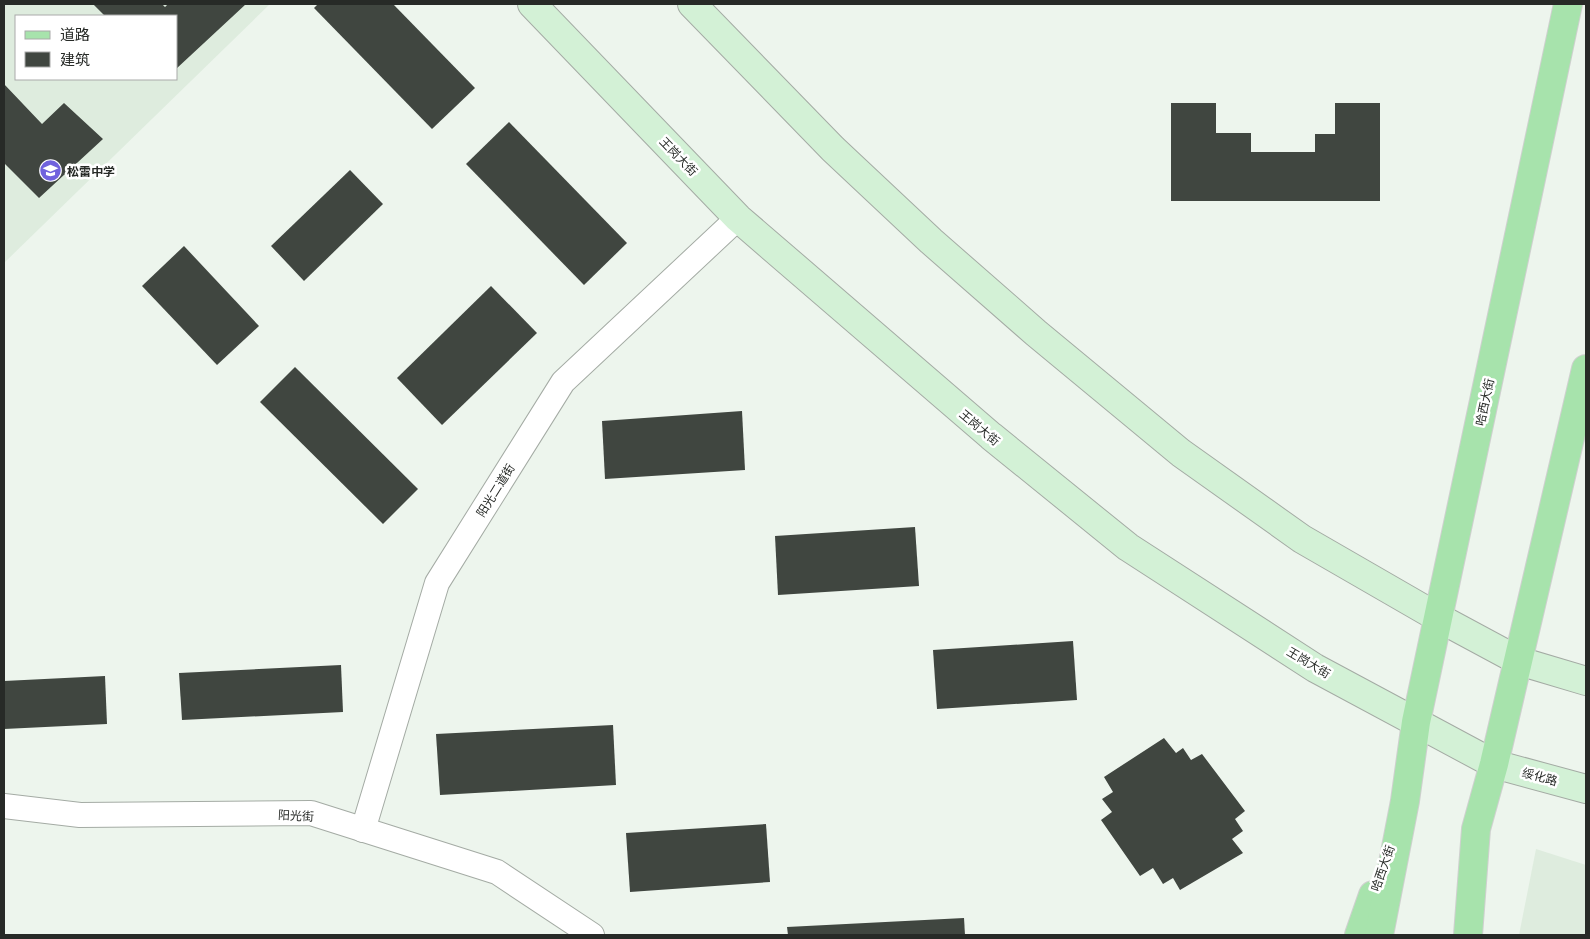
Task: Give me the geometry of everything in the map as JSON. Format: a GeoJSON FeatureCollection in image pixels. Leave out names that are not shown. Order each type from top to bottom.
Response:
{"type":"FeatureCollection","features":[{"type":"Feature","properties":{"kind":"main road","name":"王岗大街"},"geometry":{"type":"LineString","coordinates":[[532,4],[738,218],[991,436],[1128,547],[1315,668],[1494,764]]}},
{"type":"Feature","properties":{"kind":"main road"},"geometry":{"type":"LineString","coordinates":[[692,4],[833,149],[931,241],[1181,453],[1302,540],[1439,618],[1518,661],[1586,681]]}},
{"type":"Feature","properties":{"kind":"main road","name":"哈西大街"},"geometry":{"type":"LineString","coordinates":[[1379,935],[1405,801],[1416,722],[1568,4]]}},
{"type":"Feature","properties":{"kind":"main road"},"geometry":{"type":"LineString","coordinates":[[1450,935],[1494,764],[1586,369]]}},
{"type":"Feature","properties":{"kind":"main road","name":"绥化路"},"geometry":{"type":"LineString","coordinates":[[1494,764],[1586,789]]}},
{"type":"Feature","properties":{"kind":"main road","name":"哈西大街"},"geometry":{"type":"LineString","coordinates":[[1359,935],[1405,801]]}},
{"type":"Feature","properties":{"kind":"main road"},"geometry":{"type":"LineString","coordinates":[[1468,935],[1476,829]]}},
{"type":"Feature","properties":{"kind":"street","name":"阳光二道街"},"geometry":{"type":"LineString","coordinates":[[363,830],[437,583],[563,382],[738,218]]}},
{"type":"Feature","properties":{"kind":"street","name":"阳光街"},"geometry":{"type":"LineString","coordinates":[[4,806],[80,816],[311,813],[496,872],[592,935]]}},
{"type":"Feature","properties":{"kind":"shaded area","name":"松雷中学"},"geometry":{"type":"Polygon","coordinates":[[[4,4],[270,4],[4,263],[4,4]]]}},
{"type":"Feature","properties":{"kind":"shaded area"},"geometry":{"type":"Polygon","coordinates":[[[1536,849],[1586,865],[1586,935],[1519,935],[1536,849]]]}},
{"type":"Feature","properties":{"kind":"building"},"geometry":{"type":"Polygon","coordinates":[[[93,4],[162,4],[165,7],[168,4],[246,4],[178,67],[178,15],[104,15],[93,4]]]}},
{"type":"Feature","properties":{"kind":"building"},"geometry":{"type":"Polygon","coordinates":[[[318,4],[393,4],[475,88],[432,129],[314,8],[318,4]]]}},
{"type":"Feature","properties":{"kind":"building"},"geometry":{"type":"Polygon","coordinates":[[[4,84],[42,124],[64,103],[103,139],[39,198],[4,163],[4,84]]]}},
{"type":"Feature","properties":{"kind":"building"},"geometry":{"type":"Polygon","coordinates":[[[1171,103],[1216,103],[1216,133],[1251,133],[1251,152],[1315,152],[1315,134],[1335,134],[1335,103],[1380,103],[1380,201],[1171,201],[1171,103]]]}},
{"type":"Feature","properties":{"kind":"building"},"geometry":{"type":"Polygon","coordinates":[[[509,122],[627,243],[584,285],[466,164],[509,122]]]}},
{"type":"Feature","properties":{"kind":"building"},"geometry":{"type":"Polygon","coordinates":[[[350,170],[383,204],[304,281],[271,246],[350,170]]]}},
{"type":"Feature","properties":{"kind":"building"},"geometry":{"type":"Polygon","coordinates":[[[184,246],[259,326],[217,365],[142,286],[184,246]]]}},
{"type":"Feature","properties":{"kind":"building"},"geometry":{"type":"Polygon","coordinates":[[[491,286],[537,333],[442,425],[397,378],[491,286]]]}},
{"type":"Feature","properties":{"kind":"building"},"geometry":{"type":"Polygon","coordinates":[[[295,367],[418,489],[383,524],[260,402],[295,367]]]}},
{"type":"Feature","properties":{"kind":"building"},"geometry":{"type":"Polygon","coordinates":[[[742,411],[745,470],[605,479],[602,421],[742,411]]]}},
{"type":"Feature","properties":{"kind":"building"},"geometry":{"type":"Polygon","coordinates":[[[915,527],[919,586],[778,595],[775,536],[915,527]]]}},
{"type":"Feature","properties":{"kind":"building"},"geometry":{"type":"Polygon","coordinates":[[[1073,641],[1077,700],[937,709],[933,650],[1073,641]]]}},
{"type":"Feature","properties":{"kind":"building"},"geometry":{"type":"Polygon","coordinates":[[[341,665],[343,712],[182,720],[179,673],[341,665]]]}},
{"type":"Feature","properties":{"kind":"building"},"geometry":{"type":"Polygon","coordinates":[[[105,676],[107,724],[4,729],[4,681],[105,676]]]}},
{"type":"Feature","properties":{"kind":"building"},"geometry":{"type":"Polygon","coordinates":[[[613,725],[616,785],[440,795],[436,734],[613,725]]]}},
{"type":"Feature","properties":{"kind":"building"},"geometry":{"type":"Polygon","coordinates":[[[1164,738],[1176,753],[1183,748],[1191,760],[1202,754],[1245,811],[1235,819],[1243,831],[1232,839],[1243,853],[1180,890],[1173,878],[1163,884],[1153,868],[1140,876],[1101,820],[1112,812],[1102,799],[1113,792],[1104,777],[1164,738]]]}},
{"type":"Feature","properties":{"kind":"building"},"geometry":{"type":"Polygon","coordinates":[[[766,824],[770,882],[630,892],[626,833],[766,824]]]}},
{"type":"Feature","properties":{"kind":"building"},"geometry":{"type":"Polygon","coordinates":[[[964,918],[965,935],[788,935],[787,927],[964,918]]]}},
{"type":"Feature","properties":{"kind":"place","name":"松雷中学"},"geometry":{"type":"Point","coordinates":[51,171]}}]}
